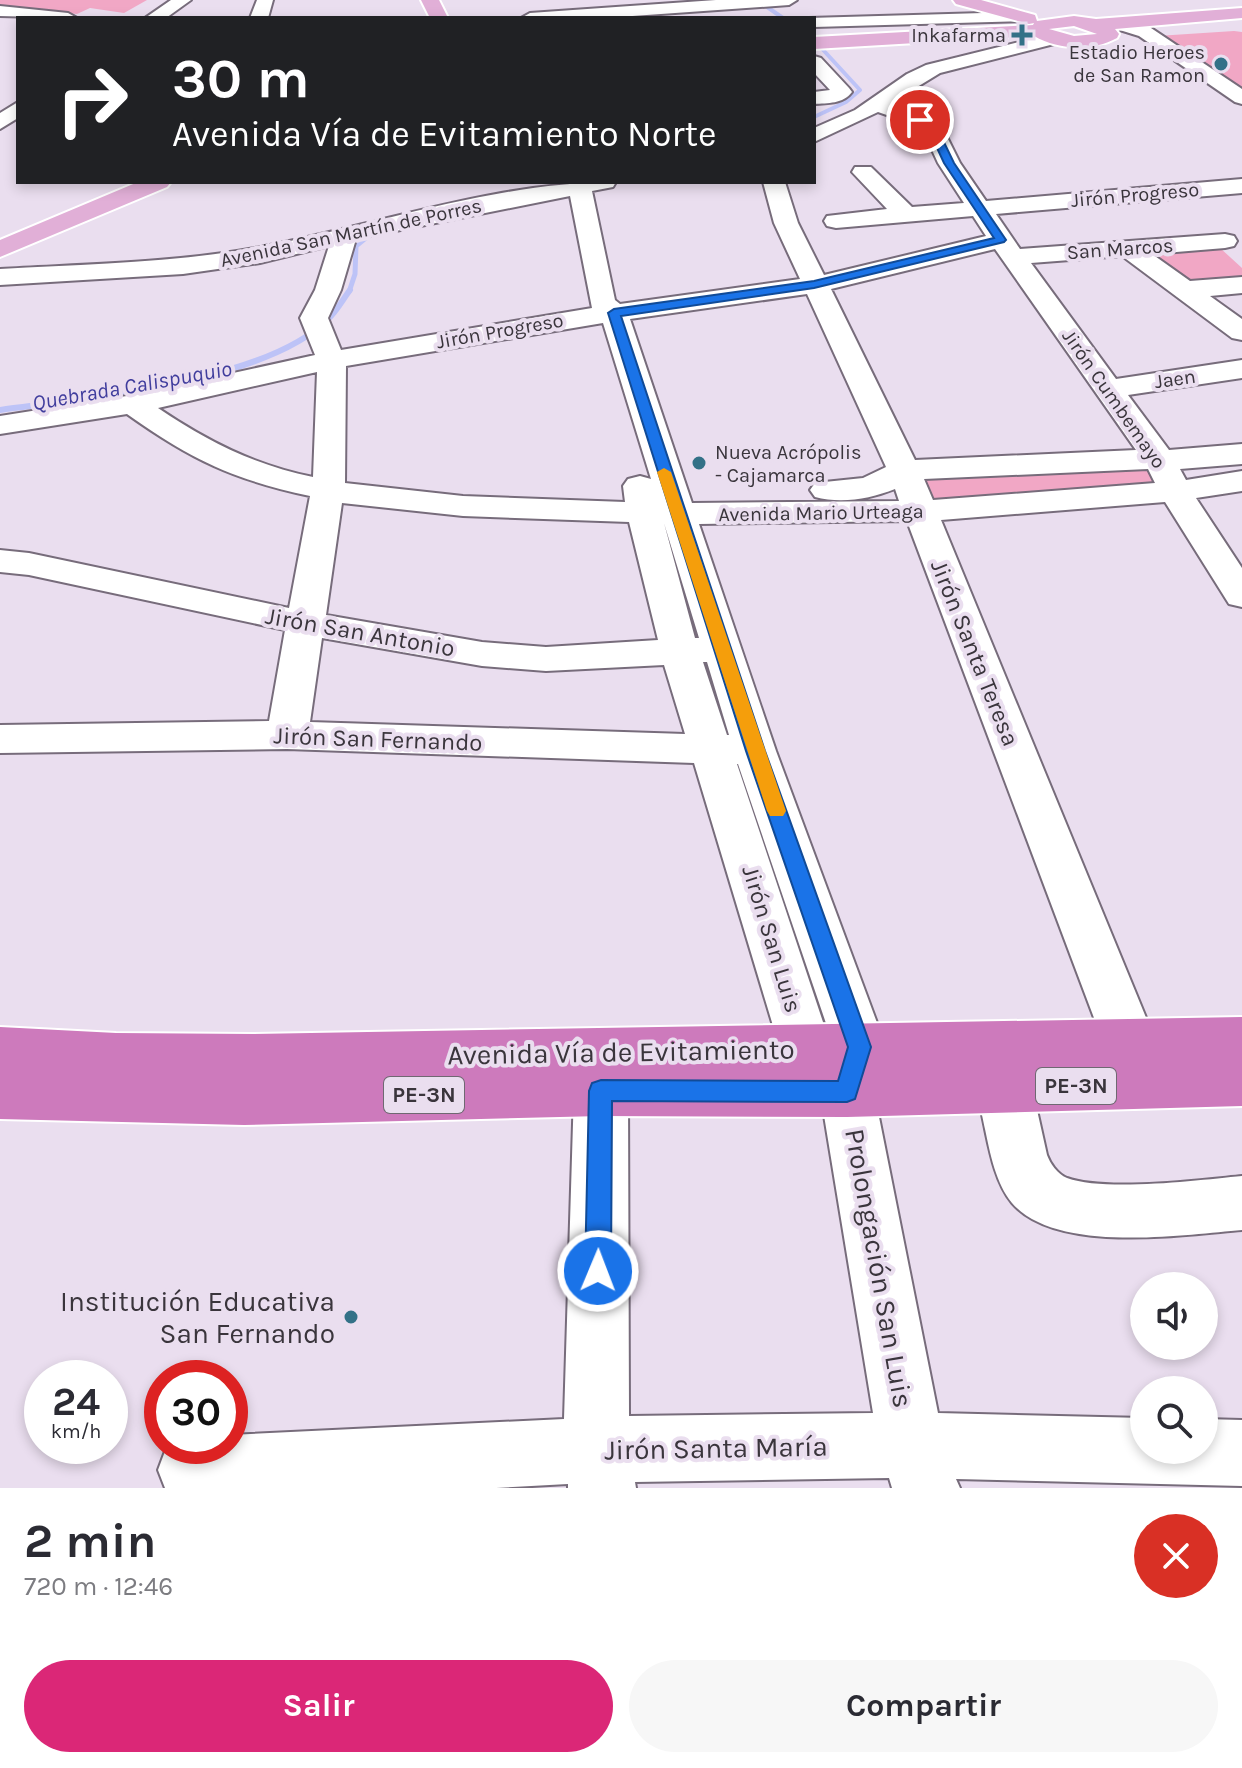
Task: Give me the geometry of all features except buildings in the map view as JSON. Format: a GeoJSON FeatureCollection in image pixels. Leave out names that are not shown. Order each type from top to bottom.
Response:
{"type":"FeatureCollection","features":[{"type":"Feature","properties":{"kind":"highway","name":"PE-3N"},"geometry":{"type":"LineString","coordinates":[[1139,1064],[1242,1040]]}},
{"type":"Feature","properties":{"kind":"highway","name":"Avenida Vía de Evitamiento"},"geometry":{"type":"LineString","coordinates":[[0,1050],[116,1057],[248,1079],[806,1049],[853,1069]]}},
{"type":"Feature","properties":{"kind":"highway","name":"PE-3N"},"geometry":{"type":"LineString","coordinates":[[0,1094],[248,1079],[601,1091],[853,1069],[1139,1064],[1242,1082]]}},
{"type":"Feature","properties":{"kind":"main road"},"geometry":{"type":"LineString","coordinates":[[962,0],[1020,17],[1080,41],[1107,28],[1150,35],[1242,26]]}},
{"type":"Feature","properties":{"kind":"main road"},"geometry":{"type":"LineString","coordinates":[[821,39],[1107,28],[1242,13]]}},
{"type":"Feature","properties":{"kind":"main road"},"geometry":{"type":"LineString","coordinates":[[0,246],[133,184]]}},
{"type":"Feature","properties":{"kind":"main road"},"geometry":{"type":"LineString","coordinates":[[0,246],[154,184]]}},
{"type":"Feature","properties":{"kind":"street"},"geometry":{"type":"LineString","coordinates":[[157,16],[183,0]]}},
{"type":"Feature","properties":{"kind":"street"},"geometry":{"type":"LineString","coordinates":[[551,16],[677,4],[789,0]]}},
{"type":"Feature","properties":{"kind":"street"},"geometry":{"type":"LineString","coordinates":[[763,1],[791,16]]}},
{"type":"Feature","properties":{"kind":"street"},"geometry":{"type":"LineString","coordinates":[[816,22],[1020,17]]}},
{"type":"Feature","properties":{"kind":"street"},"geometry":{"type":"LineString","coordinates":[[816,135],[876,105],[914,78],[933,69],[1048,30]]}},
{"type":"Feature","properties":{"kind":"street"},"geometry":{"type":"LineString","coordinates":[[1080,41],[1150,35],[1242,98]]}},
{"type":"Feature","properties":{"kind":"street"},"geometry":{"type":"LineString","coordinates":[[816,65],[842,92],[816,98]]}},
{"type":"Feature","properties":{"kind":"street","name":"Jirón Cumbemayo"},"geometry":{"type":"LineString","coordinates":[[876,105],[920,120],[929,127],[979,207],[1159,459],[1176,493],[1242,596]]}},
{"type":"Feature","properties":{"kind":"street"},"geometry":{"type":"LineString","coordinates":[[0,123],[16,110]]}},
{"type":"Feature","properties":{"kind":"street"},"geometry":{"type":"LineString","coordinates":[[863,172],[904,213]]}},
{"type":"Feature","properties":{"kind":"street","name":"Jirón Santa Teresa"},"geometry":{"type":"LineString","coordinates":[[775,184],[786,223],[814,285],[904,470],[1139,1064]]}},
{"type":"Feature","properties":{"kind":"street","name":"Jirón Progreso"},"geometry":{"type":"LineString","coordinates":[[836,221],[1242,186]]}},
{"type":"Feature","properties":{"kind":"street","name":"Avenida San Martín de Porres"},"geometry":{"type":"LineString","coordinates":[[0,277],[183,266],[260,255],[344,237],[497,192],[588,189]]}},
{"type":"Feature","properties":{"kind":"street","name":"Jirón San Luis"},"geometry":{"type":"LineString","coordinates":[[588,189],[603,314],[658,500],[724,648],[853,1069]]}},
{"type":"Feature","properties":{"kind":"street"},"geometry":{"type":"LineString","coordinates":[[1162,193],[1233,248]]}},
{"type":"Feature","properties":{"kind":"street"},"geometry":{"type":"LineString","coordinates":[[287,735],[329,483],[322,339],[344,237]]}},
{"type":"Feature","properties":{"kind":"street","name":"Jirón Progreso"},"geometry":{"type":"LineString","coordinates":[[0,425],[170,396],[322,339],[603,314],[814,285],[1008,248]]}},
{"type":"Feature","properties":{"kind":"street","name":"San Marcos"},"geometry":{"type":"LineString","coordinates":[[1008,248],[1233,248]]}},
{"type":"Feature","properties":{"kind":"street"},"geometry":{"type":"LineString","coordinates":[[1127,248],[1242,332]]}},
{"type":"Feature","properties":{"kind":"street"},"geometry":{"type":"LineString","coordinates":[[1181,290],[1242,285]]}},
{"type":"Feature","properties":{"kind":"street","name":"Jaen"},"geometry":{"type":"LineString","coordinates":[[1108,389],[1242,369]]}},
{"type":"Feature","properties":{"kind":"street","name":"Avenida Mario Urteaga"},"geometry":{"type":"LineString","coordinates":[[170,396],[212,427],[329,483]]}},
{"type":"Feature","properties":{"kind":"street","name":"Avenida Mario Urteaga"},"geometry":{"type":"LineString","coordinates":[[133,404],[187,442],[245,470],[329,483],[437,506],[850,491],[881,485],[904,470],[1202,459],[1242,454]]}},
{"type":"Feature","properties":{"kind":"street","name":"Avenida Mario Urteaga"},"geometry":{"type":"LineString","coordinates":[[658,500],[919,513],[1176,493],[1242,481]]}},
{"type":"Feature","properties":{"kind":"street","name":"Jirón San Luis"},"geometry":{"type":"LineString","coordinates":[[658,500],[680,653],[806,1049]]}},
{"type":"Feature","properties":{"kind":"street","name":"Jirón San Antonio"},"geometry":{"type":"LineString","coordinates":[[0,561],[305,623],[482,654],[546,659],[724,648]]}},
{"type":"Feature","properties":{"kind":"street","name":"Jirón San Fernando"},"geometry":{"type":"LineString","coordinates":[[0,739],[287,735],[755,751]]}},
{"type":"Feature","properties":{"kind":"street"},"geometry":{"type":"LineString","coordinates":[[1001,1066],[1023,1167],[1031,1184],[1044,1197],[1094,1211],[1242,1203]]}},
{"type":"Feature","properties":{"kind":"street","name":"Prolongación San Luis"},"geometry":{"type":"LineString","coordinates":[[853,1069],[919,1466]]}},
{"type":"Feature","properties":{"kind":"street"},"geometry":{"type":"LineString","coordinates":[[599,1469],[601,1091]]}},
{"type":"Feature","properties":{"kind":"street","name":"Jirón Santa María"},"geometry":{"type":"LineString","coordinates":[[191,1470],[919,1466],[1242,1453]]}},
{"type":"Feature","properties":{"kind":"shaded area"},"geometry":{"type":"Polygon","coordinates":[[[0,0],[147,0],[124,13],[90,8],[77,14],[0,7],[0,0]]]}},
{"type":"Feature","properties":{"kind":"shaded area","name":"Estadio Heroes de San Ramon"},"geometry":{"type":"Polygon","coordinates":[[[1242,32],[1242,92],[1157,36],[1242,32]]]}},
{"type":"Feature","properties":{"kind":"shaded area"},"geometry":{"type":"Polygon","coordinates":[[[1219,247],[1242,268],[1242,281],[1186,287],[1141,252],[1219,247]]]}},
{"type":"Feature","properties":{"kind":"shaded area"},"geometry":{"type":"Polygon","coordinates":[[[1152,463],[1168,497],[928,510],[918,469],[1152,463]]]}},
{"type":"Feature","properties":{"kind":"waterway","name":"Quebrada Calispuquio"},"geometry":{"type":"LineString","coordinates":[[757,0],[780,16]]}},
{"type":"Feature","properties":{"kind":"waterway","name":"Quebrada Calispuquio"},"geometry":{"type":"LineString","coordinates":[[816,42],[860,90],[846,102],[816,116]]}},
{"type":"Feature","properties":{"kind":"waterway","name":"Quebrada Calispuquio"},"geometry":{"type":"LineString","coordinates":[[349,291],[355,274],[356,246],[373,232]]}},
{"type":"Feature","properties":{"kind":"waterway","name":"Quebrada Calispuquio"},"geometry":{"type":"LineString","coordinates":[[0,410],[173,384],[263,358],[300,341],[328,319],[349,291]]}},
{"type":"Feature","properties":{"kind":"slow traffic"},"geometry":{"type":"LineString","coordinates":[[664,472],[777,811]]}},
{"type":"Feature","properties":{"kind":"place","name":"Inkafarma"},"geometry":{"type":"Point","coordinates":[1022,35]}},
{"type":"Feature","properties":{"kind":"place","name":"Estadio Heroes de San Ramon"},"geometry":{"type":"Point","coordinates":[1221,64]}},
{"type":"Feature","properties":{"kind":"place","name":"Nueva Acrópolis - Cajamarca"},"geometry":{"type":"Point","coordinates":[699,463]}},
{"type":"Feature","properties":{"kind":"place","name":"Institución Educativa San Fernando"},"geometry":{"type":"Point","coordinates":[351,1317]}},
{"type":"Feature","properties":{"kind":"route"},"geometry":{"type":"LineString","coordinates":[[598,1271],[601,1091],[847,1092],[860,1047],[755,751],[614,313],[814,285],[1001,240],[949,163],[936,136],[920,120]]}}]}
